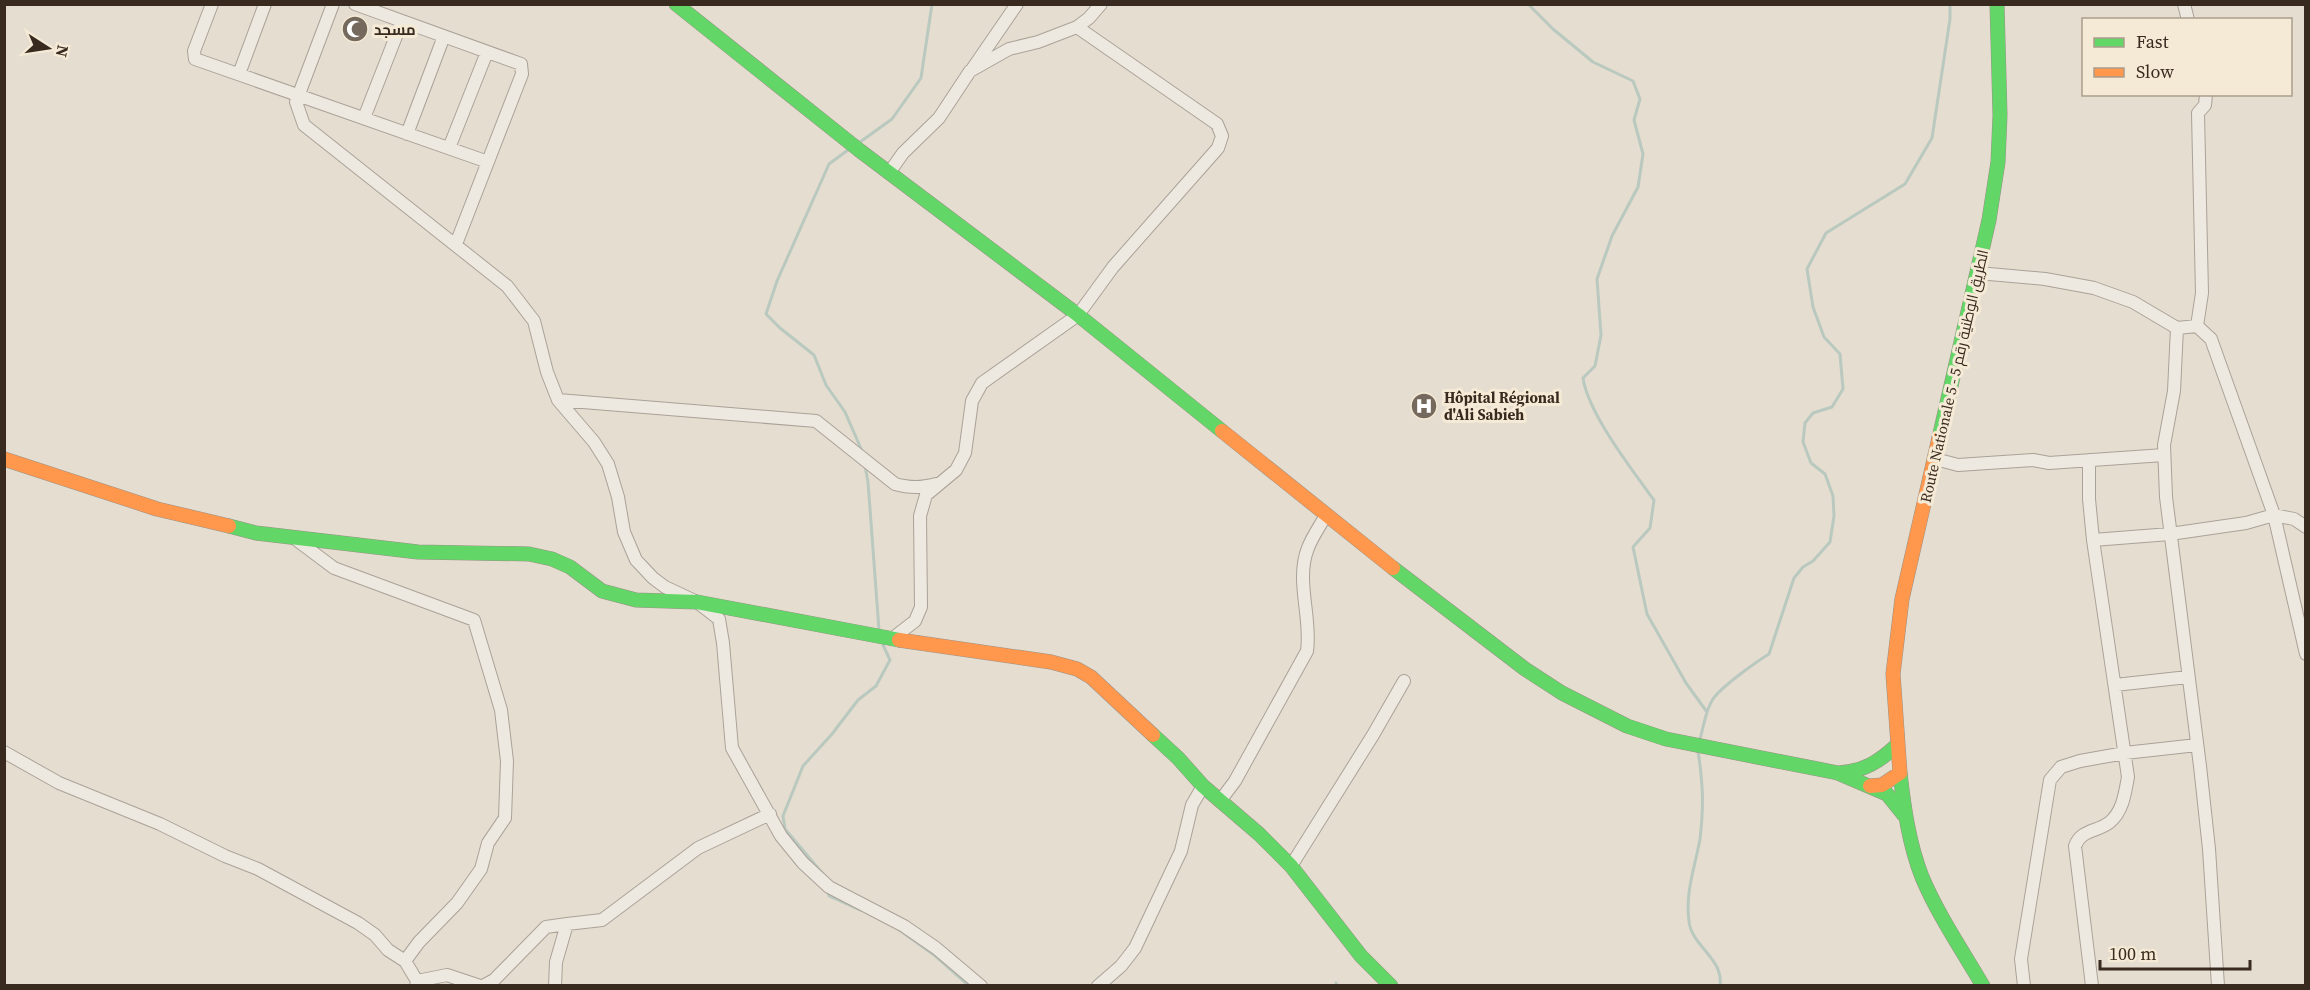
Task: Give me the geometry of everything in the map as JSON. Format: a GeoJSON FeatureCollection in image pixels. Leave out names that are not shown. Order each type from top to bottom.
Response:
{"type":"FeatureCollection","features":[{"type":"Feature","properties":{"kind":"main road"},"geometry":{"type":"LineString","coordinates":[[676,4],[854,146],[1078,315],[1431,599],[1525,669],[1562,693],[1627,726],[1686,744],[1838,773],[1887,794],[1904,815]]}},
{"type":"Feature","properties":{"kind":"main road","name":"Route Nationale 5 - الطريق الوطنية رقم 5"},"geometry":{"type":"LineString","coordinates":[[1983,986],[1930,895],[1915,856],[1904,815],[1893,674],[1895,642],[1902,599],[1978,273],[1998,162],[2000,115],[1997,4]]}},
{"type":"Feature","properties":{"kind":"main road"},"geometry":{"type":"LineString","coordinates":[[4,459],[157,509],[256,533],[438,553],[529,554],[552,559],[570,567],[602,591],[636,600],[697,602],[809,625],[1051,662],[1077,669],[1091,677],[1178,758],[1203,786],[1291,866],[1361,956],[1391,986]]}},
{"type":"Feature","properties":{"kind":"main road"},"geometry":{"type":"LineString","coordinates":[[1838,773],[1856,772],[1875,765],[1897,745]]}},
{"type":"Feature","properties":{"kind":"main road"},"geometry":{"type":"LineString","coordinates":[[1870,786],[1882,785],[1900,773]]}},
{"type":"Feature","properties":{"kind":"street"},"geometry":{"type":"LineString","coordinates":[[212,4],[194,51],[195,58],[488,162]]}},
{"type":"Feature","properties":{"kind":"street"},"geometry":{"type":"LineString","coordinates":[[239,74],[266,4]]}},
{"type":"Feature","properties":{"kind":"street"},"geometry":{"type":"LineString","coordinates":[[333,4],[297,102],[304,125],[507,286],[534,321],[547,372],[558,400],[594,442],[608,464],[618,497],[624,532],[636,560],[658,583],[697,602],[719,619],[732,748],[771,814],[781,836],[803,863],[829,886],[904,926],[936,948],[981,986]]}},
{"type":"Feature","properties":{"kind":"street"},"geometry":{"type":"LineString","coordinates":[[355,4],[521,64],[522,74],[456,244]]}},
{"type":"Feature","properties":{"kind":"street"},"geometry":{"type":"LineString","coordinates":[[890,173],[903,153],[939,118],[1017,4]]}},
{"type":"Feature","properties":{"kind":"street"},"geometry":{"type":"LineString","coordinates":[[970,71],[1009,49],[1038,42],[1077,27],[1089,18],[1101,4]]}},
{"type":"Feature","properties":{"kind":"street"},"geometry":{"type":"LineString","coordinates":[[364,118],[402,21]]}},
{"type":"Feature","properties":{"kind":"street"},"geometry":{"type":"LineString","coordinates":[[893,638],[915,621],[921,607],[920,516],[927,495],[956,470],[965,453],[972,401],[982,383],[1078,315],[1113,267],[1218,148],[1222,136],[1217,124],[1077,27]]}},
{"type":"Feature","properties":{"kind":"street"},"geometry":{"type":"LineString","coordinates":[[407,134],[444,36]]}},
{"type":"Feature","properties":{"kind":"street"},"geometry":{"type":"LineString","coordinates":[[449,148],[487,52]]}},
{"type":"Feature","properties":{"kind":"street"},"geometry":{"type":"LineString","coordinates":[[2196,326],[2202,293],[2198,113],[2205,105],[2206,96]]}},
{"type":"Feature","properties":{"kind":"street"},"geometry":{"type":"LineString","coordinates":[[1978,273],[2045,279],[2094,288],[2133,302],[2177,328],[2196,326],[2211,339],[2274,514],[2306,654]]}},
{"type":"Feature","properties":{"kind":"street"},"geometry":{"type":"LineString","coordinates":[[2177,328],[2174,392],[2164,455],[2170,534],[2209,849],[2218,986]]}},
{"type":"Feature","properties":{"kind":"street"},"geometry":{"type":"LineString","coordinates":[[558,400],[816,421],[895,484],[909,488],[921,488],[940,483]]}},
{"type":"Feature","properties":{"kind":"street"},"geometry":{"type":"LineString","coordinates":[[1935,459],[1958,465],[2033,460],[2049,463],[2164,455]]}},
{"type":"Feature","properties":{"kind":"street"},"geometry":{"type":"LineString","coordinates":[[2089,460],[2089,499],[2093,540],[2128,777],[2120,809],[2111,821],[2080,836],[2075,846],[2092,986]]}},
{"type":"Feature","properties":{"kind":"street"},"geometry":{"type":"LineString","coordinates":[[2093,540],[2170,534],[2246,523],[2274,514],[2294,519],[2306,527]]}},
{"type":"Feature","properties":{"kind":"street"},"geometry":{"type":"LineString","coordinates":[[1220,801],[1235,781],[1307,651],[1309,637],[1303,572],[1307,549],[1326,515]]}},
{"type":"Feature","properties":{"kind":"street"},"geometry":{"type":"LineString","coordinates":[[293,537],[333,568],[474,620],[501,710],[507,761],[505,818],[488,843],[481,869],[457,903],[418,942],[405,961]]}},
{"type":"Feature","properties":{"kind":"street"},"geometry":{"type":"LineString","coordinates":[[2115,685],[2188,677]]}},
{"type":"Feature","properties":{"kind":"street"},"geometry":{"type":"LineString","coordinates":[[1291,866],[1404,681]]}},
{"type":"Feature","properties":{"kind":"street"},"geometry":{"type":"LineString","coordinates":[[2025,986],[2021,959],[2050,780],[2061,767],[2080,761],[2125,753],[2197,746]]}},
{"type":"Feature","properties":{"kind":"street"},"geometry":{"type":"LineString","coordinates":[[4,752],[59,783],[160,824],[225,856],[258,869],[358,923],[375,935],[387,950],[405,961],[416,983],[447,975],[482,986],[494,980],[546,927],[602,920],[698,848],[771,814]]}},
{"type":"Feature","properties":{"kind":"street"},"geometry":{"type":"LineString","coordinates":[[1098,986],[1121,966],[1135,948],[1181,851],[1192,805],[1203,786]]}},
{"type":"Feature","properties":{"kind":"street"},"geometry":{"type":"LineString","coordinates":[[555,986],[556,962],[567,924]]}},
{"type":"Feature","properties":{"kind":"waterway"},"geometry":{"type":"LineString","coordinates":[[860,142],[892,119],[921,78],[932,4]]}},
{"type":"Feature","properties":{"kind":"waterway"},"geometry":{"type":"LineString","coordinates":[[1528,4],[1553,29],[1593,62],[1633,81],[1640,99],[1634,120],[1643,154],[1638,187],[1612,236],[1597,279],[1601,335],[1595,366],[1583,378],[1593,408],[1602,424],[1654,500],[1650,528],[1633,547],[1647,614],[1686,683],[1707,712]]}},
{"type":"Feature","properties":{"kind":"waterway"},"geometry":{"type":"LineString","coordinates":[[1700,739],[1706,714],[1713,699],[1731,682],[1769,654],[1794,578],[1830,542],[1834,516],[1833,496],[1825,474],[1811,463],[1803,442],[1805,423],[1813,413],[1832,407],[1843,389],[1840,354],[1824,337],[1813,307],[1807,269],[1826,233],[1905,184],[1932,138],[1950,19],[1950,4]]}},
{"type":"Feature","properties":{"kind":"waterway"},"geometry":{"type":"LineString","coordinates":[[848,150],[829,164],[777,281],[766,314],[814,355],[826,385],[845,412],[862,451]]}},
{"type":"Feature","properties":{"kind":"waterway"},"geometry":{"type":"LineString","coordinates":[[865,466],[879,630]]}},
{"type":"Feature","properties":{"kind":"waterway"},"geometry":{"type":"LineString","coordinates":[[823,874],[785,829],[783,816],[803,766],[858,700],[876,686],[890,660],[883,645]]}},
{"type":"Feature","properties":{"kind":"waterway"},"geometry":{"type":"LineString","coordinates":[[1698,751],[1702,784],[1702,816],[1700,839],[1689,890],[1689,921],[1695,938],[1717,968],[1720,986]]}},
{"type":"Feature","properties":{"kind":"waterway"},"geometry":{"type":"LineString","coordinates":[[828,892],[829,896],[860,910]]}},
{"type":"Feature","properties":{"kind":"waterway"},"geometry":{"type":"LineString","coordinates":[[898,929],[934,955],[969,986]]}},
{"type":"Feature","properties":{"kind":"traffic: fast"},"geometry":{"type":"LineString","coordinates":[[676,4],[859,150],[1078,315],[1222,431]]}},
{"type":"Feature","properties":{"kind":"traffic: fast"},"geometry":{"type":"LineString","coordinates":[[1939,438],[1989,220],[1998,162],[2000,115],[1997,4]]}},
{"type":"Feature","properties":{"kind":"traffic: fast"},"geometry":{"type":"LineString","coordinates":[[229,526],[256,533],[418,552],[529,554],[552,559],[570,567],[602,591],[636,600],[697,602],[899,640]]}},
{"type":"Feature","properties":{"kind":"traffic: fast"},"geometry":{"type":"LineString","coordinates":[[1393,568],[1525,669],[1562,693],[1627,726],[1666,739],[1838,773],[1887,794],[1904,815]]}},
{"type":"Feature","properties":{"kind":"traffic: fast"},"geometry":{"type":"LineString","coordinates":[[1153,735],[1203,786],[1259,834],[1291,866],[1361,956],[1391,986]]}},
{"type":"Feature","properties":{"kind":"traffic: fast"},"geometry":{"type":"LineString","coordinates":[[1839,773],[1871,765],[1897,745]]}},
{"type":"Feature","properties":{"kind":"traffic: fast"},"geometry":{"type":"LineString","coordinates":[[1900,773],[1910,839],[1922,877],[1943,919],[1983,986]]}},
{"type":"Feature","properties":{"kind":"traffic: slow"},"geometry":{"type":"LineString","coordinates":[[1222,431],[1393,568]]}},
{"type":"Feature","properties":{"kind":"traffic: slow"},"geometry":{"type":"LineString","coordinates":[[1870,786],[1882,785],[1900,773],[1893,674],[1902,599],[1939,438]]}},
{"type":"Feature","properties":{"kind":"traffic: slow"},"geometry":{"type":"LineString","coordinates":[[4,459],[157,509],[229,526]]}},
{"type":"Feature","properties":{"kind":"traffic: slow"},"geometry":{"type":"LineString","coordinates":[[899,640],[1051,662],[1077,669],[1091,677],[1153,735]]}},
{"type":"Feature","properties":{"kind":"place","name":"مسجد"},"geometry":{"type":"Point","coordinates":[355,29]}},
{"type":"Feature","properties":{"kind":"place","name":"Hôpital Régional d'Ali Sabieh"},"geometry":{"type":"Point","coordinates":[1424,406]}}]}
